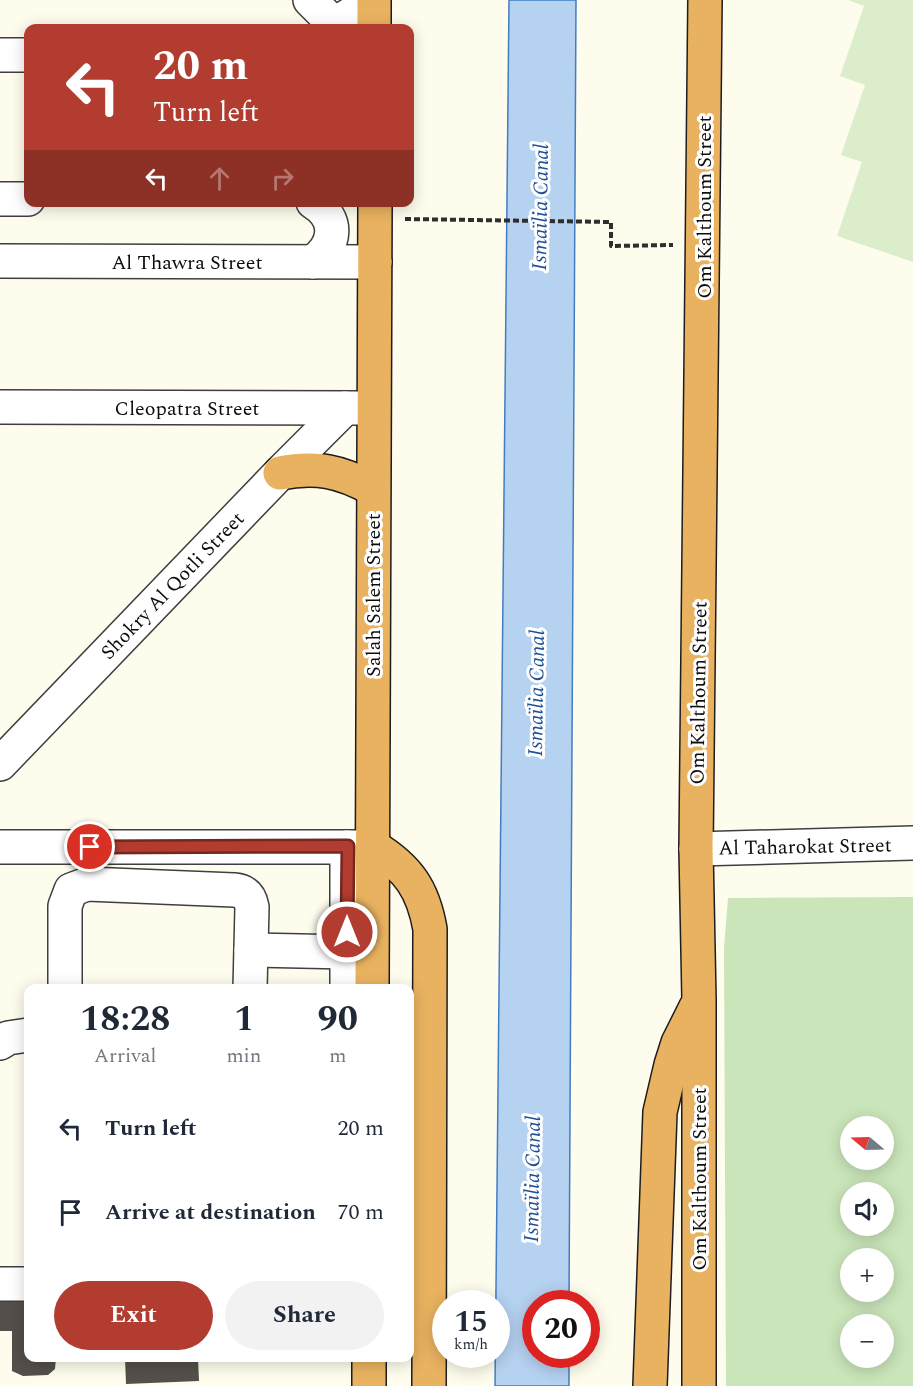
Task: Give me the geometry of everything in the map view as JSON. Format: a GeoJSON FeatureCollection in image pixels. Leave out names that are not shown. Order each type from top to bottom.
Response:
{"type":"FeatureCollection","features":[{"type":"Feature","properties":{"kind":"highway"},"geometry":{"type":"LineString","coordinates":[[374,0],[374,24]]}},
{"type":"Feature","properties":{"kind":"highway","name":"Om Kalthoum Street"},"geometry":{"type":"LineString","coordinates":[[699,1386],[699,1000],[696,849],[705,0]]}},
{"type":"Feature","properties":{"kind":"highway","name":"Salah Salem Street"},"geometry":{"type":"LineString","coordinates":[[372,984],[361,847],[373,489],[359,408],[375,262],[375,210]]}},
{"type":"Feature","properties":{"kind":"highway"},"geometry":{"type":"LineString","coordinates":[[280,473],[299,470],[337,473],[373,489]]}},
{"type":"Feature","properties":{"kind":"highway"},"geometry":{"type":"LineString","coordinates":[[361,847],[404,869],[417,887],[426,907],[430,929],[429,1386]]}},
{"type":"Feature","properties":{"kind":"highway"},"geometry":{"type":"LineString","coordinates":[[650,1386],[660,1112],[664,1089],[678,1043],[699,1000]]}},
{"type":"Feature","properties":{"kind":"highway"},"geometry":{"type":"LineString","coordinates":[[369,1362],[369,1386]]}},
{"type":"Feature","properties":{"kind":"street"},"geometry":{"type":"LineString","coordinates":[[310,0],[330,24]]}},
{"type":"Feature","properties":{"kind":"street"},"geometry":{"type":"LineString","coordinates":[[336,24],[368,0]]}},
{"type":"Feature","properties":{"kind":"street"},"geometry":{"type":"LineString","coordinates":[[0,55],[24,55]]}},
{"type":"Feature","properties":{"kind":"street"},"geometry":{"type":"LineString","coordinates":[[0,199],[24,199]]}},
{"type":"Feature","properties":{"kind":"street"},"geometry":{"type":"LineString","coordinates":[[314,262],[324,254],[331,243],[332,230],[329,218],[321,207]]}},
{"type":"Feature","properties":{"kind":"street","name":"Al Thawra Street"},"geometry":{"type":"LineString","coordinates":[[0,261],[375,262]]}},
{"type":"Feature","properties":{"kind":"street","name":"Cleopatra Street"},"geometry":{"type":"LineString","coordinates":[[0,407],[359,408]]}},
{"type":"Feature","properties":{"kind":"street","name":"Shokry Al Qotli Street"},"geometry":{"type":"LineString","coordinates":[[0,764],[280,473],[359,408]]}},
{"type":"Feature","properties":{"kind":"street","name":"Al Taharokat Street"},"geometry":{"type":"LineString","coordinates":[[696,849],[913,843]]}},
{"type":"Feature","properties":{"kind":"street"},"geometry":{"type":"LineString","coordinates":[[0,847],[361,847],[347,952],[347,984]]}},
{"type":"Feature","properties":{"kind":"street"},"geometry":{"type":"LineString","coordinates":[[65,984],[67,898],[71,890],[87,884],[241,890],[251,900],[250,984]]}},
{"type":"Feature","properties":{"kind":"street"},"geometry":{"type":"LineString","coordinates":[[251,950],[347,952]]}},
{"type":"Feature","properties":{"kind":"street"},"geometry":{"type":"LineString","coordinates":[[0,1043],[9,1038],[24,1036]]}},
{"type":"Feature","properties":{"kind":"street"},"geometry":{"type":"LineString","coordinates":[[0,1284],[24,1284]]}},
{"type":"Feature","properties":{"kind":"path"},"geometry":{"type":"LineString","coordinates":[[375,210],[494,221],[611,222],[611,246],[704,245]]}},
{"type":"Feature","properties":{"kind":"green space"},"geometry":{"type":"Polygon","coordinates":[[[848,0],[913,0],[913,262],[837,236],[862,162],[841,155],[865,85],[840,76],[864,6],[848,0]]]}},
{"type":"Feature","properties":{"kind":"green space"},"geometry":{"type":"Polygon","coordinates":[[[913,897],[913,1386],[726,1386],[724,948],[728,898],[913,897]]]}},
{"type":"Feature","properties":{"kind":"water","name":"Ismaïlia Canal"},"geometry":{"type":"Polygon","coordinates":[[[509,0],[576,0],[569,1290],[522,1290],[522,1368],[569,1368],[569,1386],[495,1386],[495,1368],[510,1368],[510,1290],[496,1290],[509,0]]]}},
{"type":"Feature","properties":{"kind":"building"},"geometry":{"type":"Polygon","coordinates":[[[24,1296],[24,1362],[56,1362],[55,1369],[48,1375],[23,1376],[12,1371],[12,1331],[0,1331],[0,1297],[24,1296]]]}},
{"type":"Feature","properties":{"kind":"building"},"geometry":{"type":"Polygon","coordinates":[[[125,1362],[198,1362],[199,1381],[126,1384],[125,1362]]]}},
{"type":"Feature","properties":{"kind":"route"},"geometry":{"type":"LineString","coordinates":[[90,847],[348,846],[347,932]]}}]}
